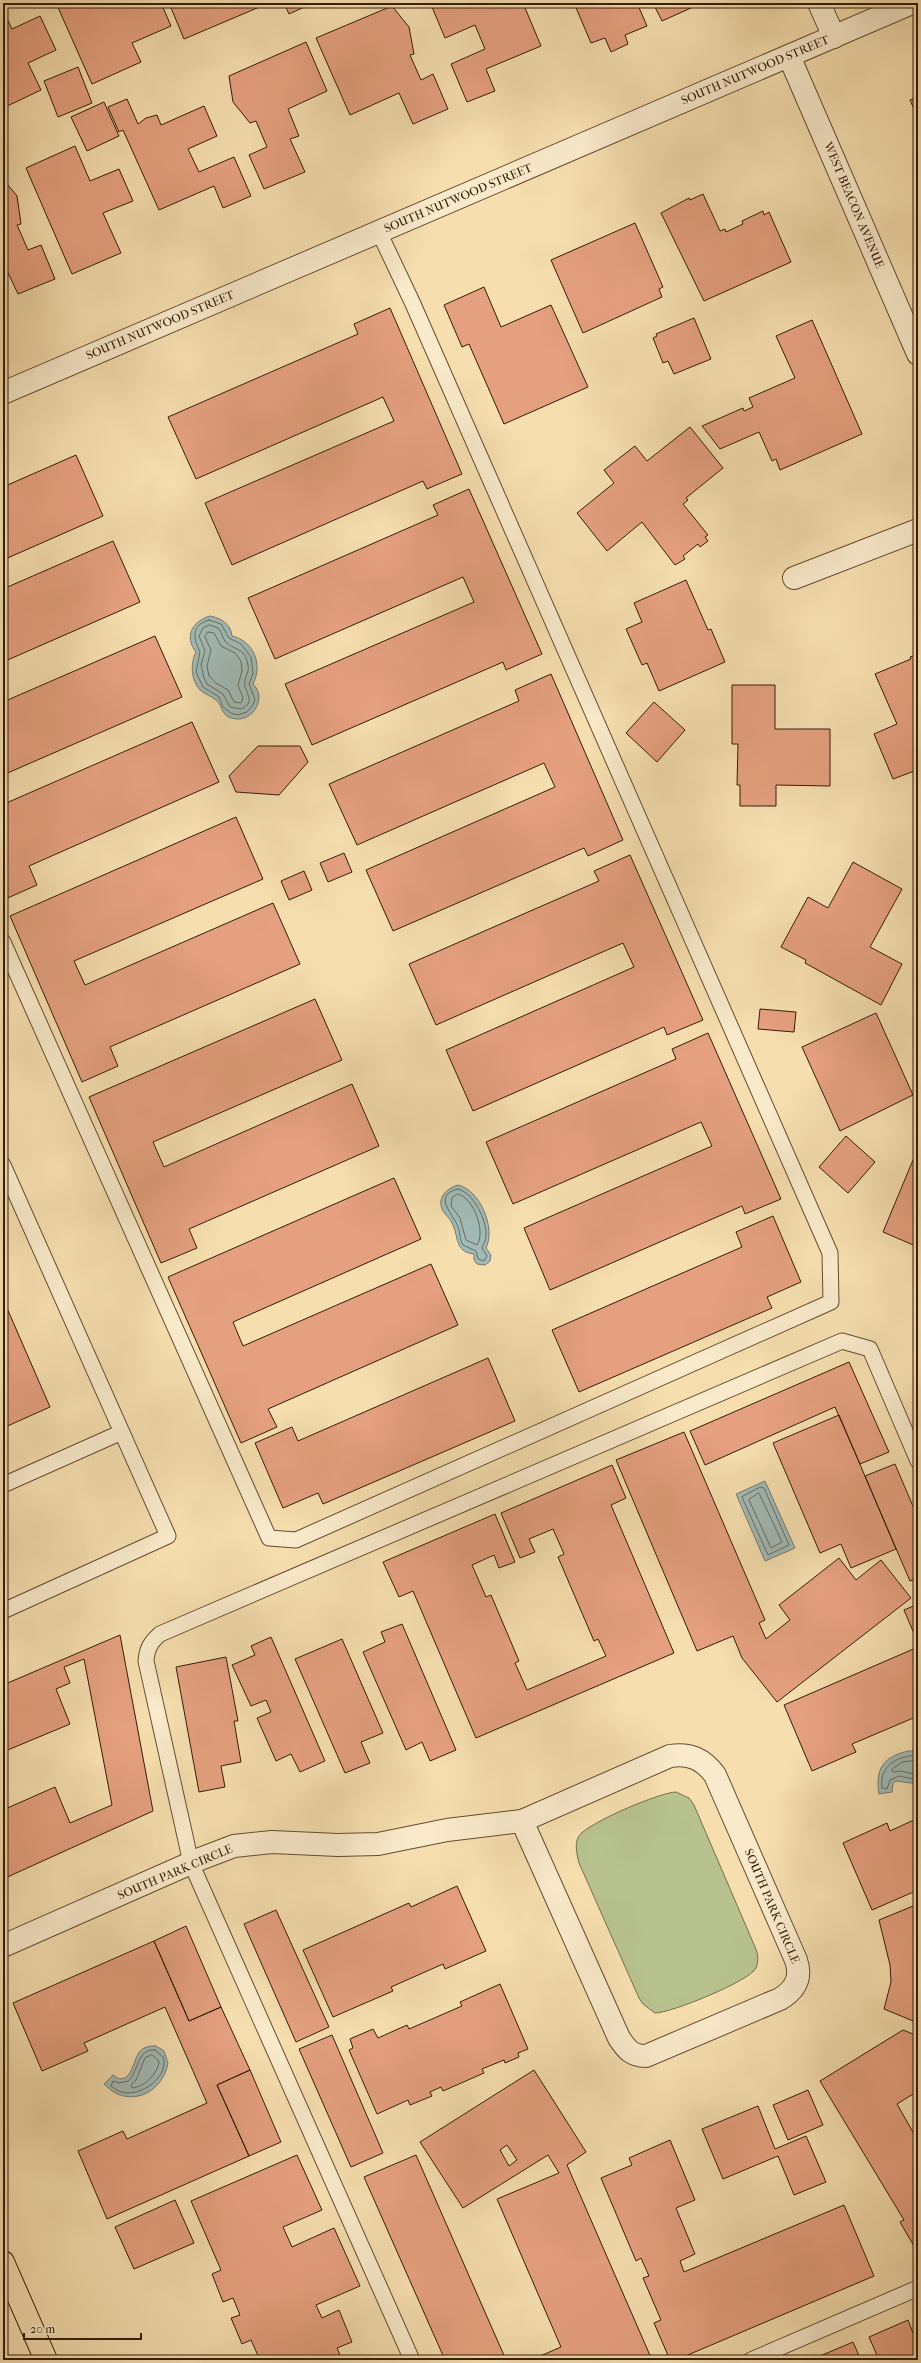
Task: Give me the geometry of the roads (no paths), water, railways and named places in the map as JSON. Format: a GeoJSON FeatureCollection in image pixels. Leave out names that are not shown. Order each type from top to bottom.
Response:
{"type":"FeatureCollection","features":[{"type":"Feature","properties":{"kind":"main road"},"geometry":{"type":"LineString","coordinates":[[3,2262],[46,2360]]}},
{"type":"Feature","properties":{"kind":"street"},"geometry":{"type":"LineString","coordinates":[[819,3],[834,37]]}},
{"type":"Feature","properties":{"kind":"street","name":"SOUTH NUTWOOD STREET"},"geometry":{"type":"LineString","coordinates":[[3,393],[912,3]]}},
{"type":"Feature","properties":{"kind":"street","name":"WEST BEACON AVENUE"},"geometry":{"type":"LineString","coordinates":[[789,56],[918,354]]}},
{"type":"Feature","properties":{"kind":"street"},"geometry":{"type":"LineString","coordinates":[[794,578],[918,530]]}},
{"type":"Feature","properties":{"kind":"street","name":"SOUTH PARK CIRCLE"},"geometry":{"type":"LineString","coordinates":[[3,1946],[234,1846],[272,1842],[338,1845],[378,1844],[448,1830],[522,1821],[670,1756],[682,1754],[692,1756],[701,1761],[715,1775],[796,1960],[799,1978],[795,1987],[780,1999],[646,2056],[637,2056],[630,2052],[620,2038],[522,1821]]}},
{"type":"Feature","properties":{"kind":"lane"},"geometry":{"type":"LineString","coordinates":[[3,942],[270,1538],[296,1540],[831,1302],[830,1253],[414,304],[379,232]]}},
{"type":"Feature","properties":{"kind":"lane"},"geometry":{"type":"LineString","coordinates":[[3,1165],[168,1536],[3,1611]]}},
{"type":"Feature","properties":{"kind":"lane"},"geometry":{"type":"LineString","coordinates":[[412,2360],[191,1864],[146,1661],[147,1650],[152,1640],[160,1634],[842,1341],[870,1349],[918,1461]]}},
{"type":"Feature","properties":{"kind":"lane"},"geometry":{"type":"LineString","coordinates":[[3,1485],[122,1432]]}},
{"type":"Feature","properties":{"kind":"lane"},"geometry":{"type":"LineString","coordinates":[[751,2360],[918,2288]]}},
{"type":"Feature","properties":{"kind":"water"},"geometry":{"type":"Polygon","coordinates":[[[210,616],[225,622],[230,628],[232,636],[240,639],[251,648],[257,662],[256,677],[253,684],[257,689],[259,701],[257,707],[249,716],[237,719],[225,714],[218,702],[200,690],[193,677],[192,667],[196,652],[192,646],[190,635],[194,626],[204,618],[210,616]]]}},
{"type":"Feature","properties":{"kind":"water"},"geometry":{"type":"Polygon","coordinates":[[[458,1185],[466,1188],[473,1194],[484,1211],[489,1230],[489,1240],[486,1248],[491,1255],[490,1261],[485,1265],[477,1264],[474,1260],[474,1254],[468,1253],[460,1247],[452,1223],[441,1206],[444,1194],[450,1188],[458,1185]]]}},
{"type":"Feature","properties":{"kind":"water"},"geometry":{"type":"Polygon","coordinates":[[[765,1481],[795,1548],[765,1561],[736,1494],[765,1481]]]}},
{"type":"Feature","properties":{"kind":"water"},"geometry":{"type":"Polygon","coordinates":[[[908,1751],[918,1751],[918,1784],[896,1781],[893,1783],[892,1792],[879,1794],[878,1778],[883,1765],[892,1757],[908,1751]]]}},
{"type":"Feature","properties":{"kind":"water"},"geometry":{"type":"Polygon","coordinates":[[[156,2046],[164,2051],[168,2063],[159,2083],[151,2090],[142,2095],[133,2097],[123,2096],[113,2092],[104,2084],[113,2075],[119,2079],[125,2078],[132,2068],[139,2053],[143,2049],[156,2046]]]}}]}
